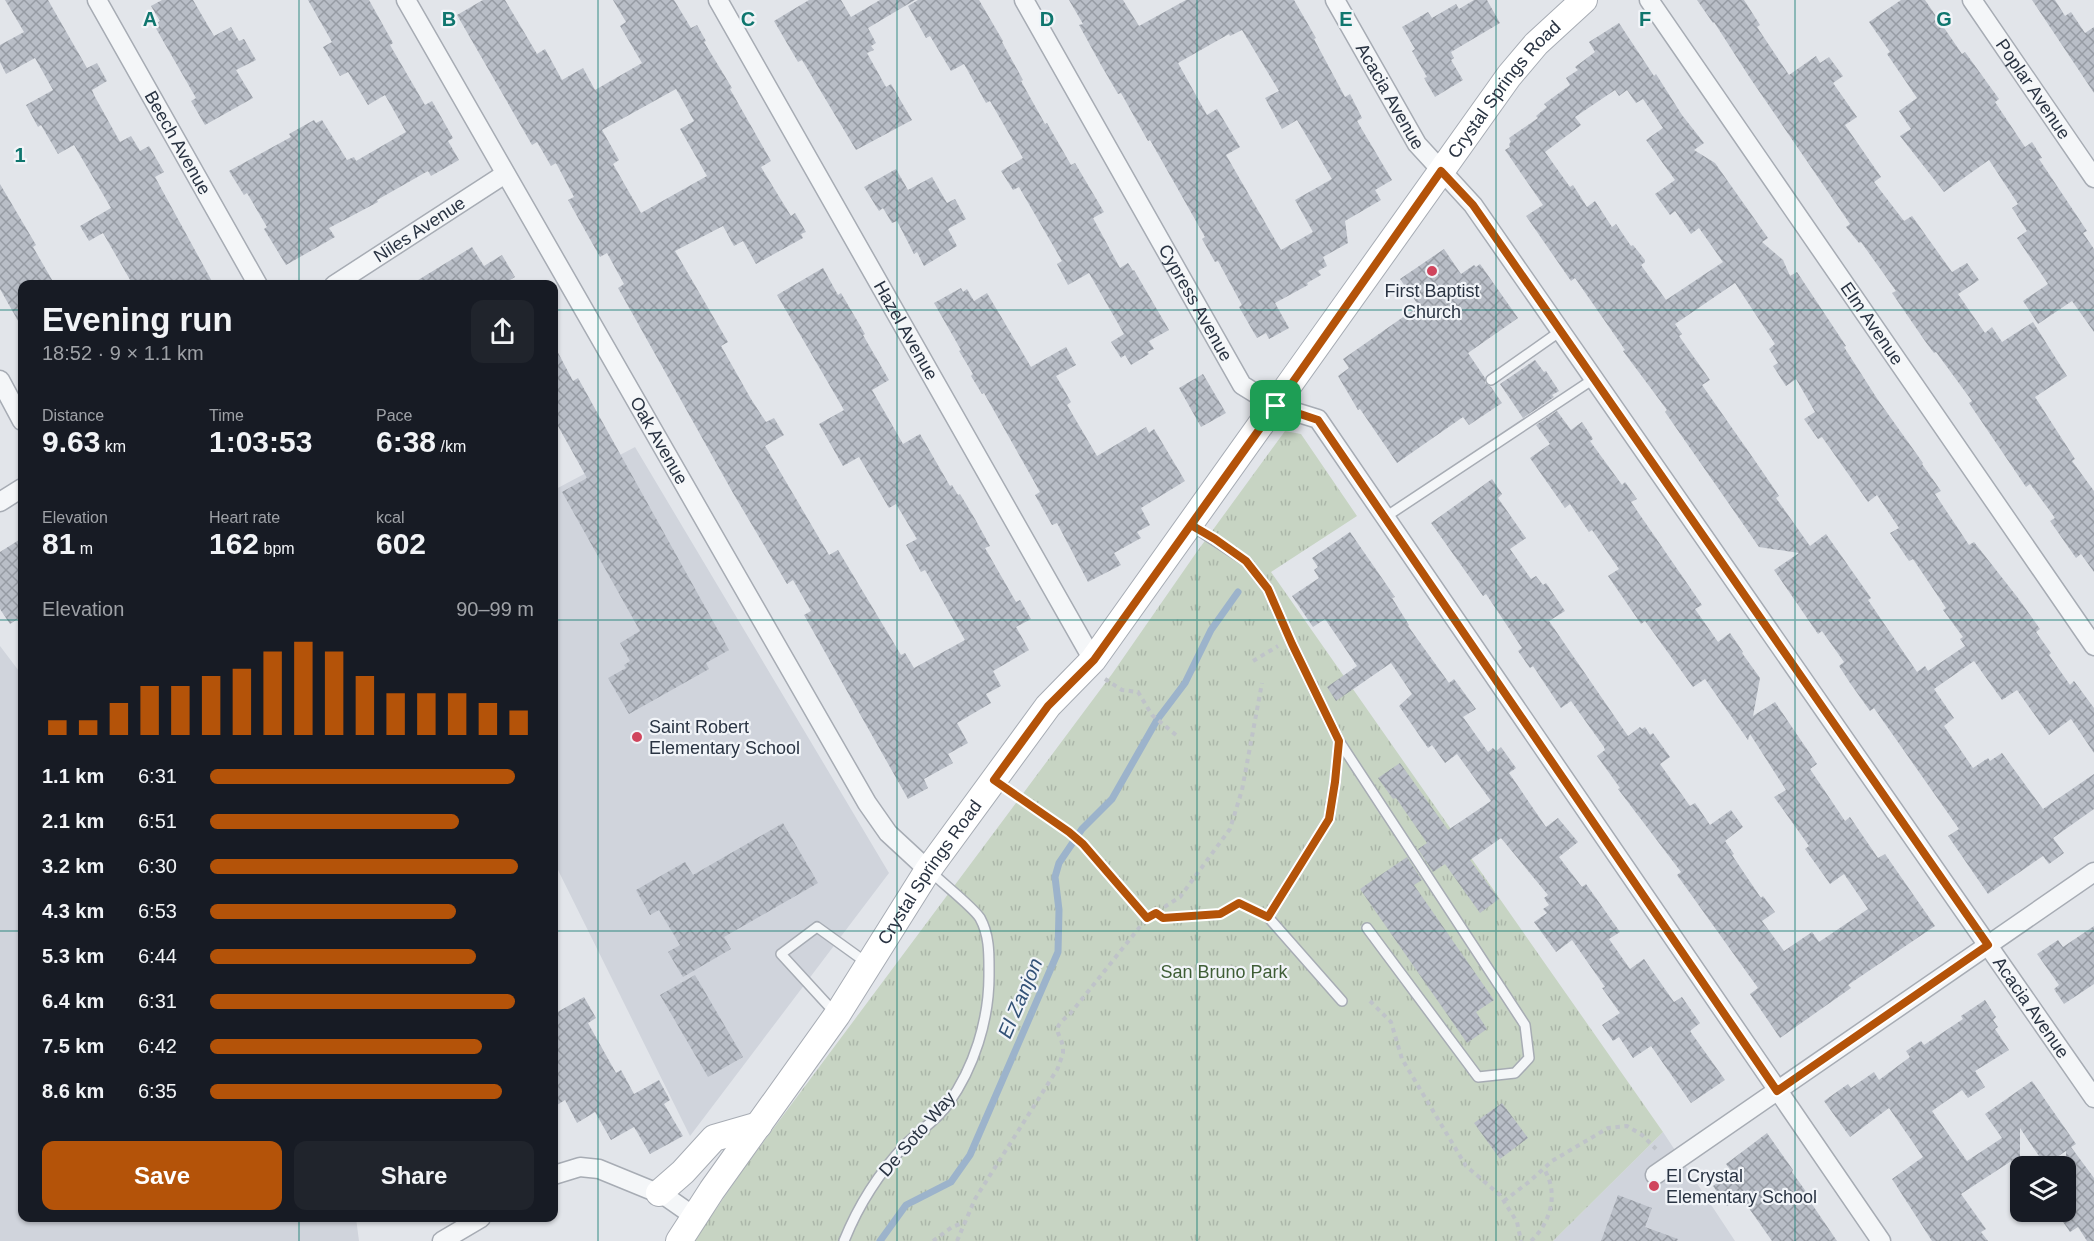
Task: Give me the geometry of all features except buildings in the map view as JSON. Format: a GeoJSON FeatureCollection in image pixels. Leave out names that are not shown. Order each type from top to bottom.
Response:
{"type":"FeatureCollection","features":[{"type":"Feature","properties":{"kind":"main road","name":"Crystal Springs Road"},"geometry":{"type":"LineString","coordinates":[[679,1241],[712,1190],[837,1015],[928,870],[1048,706],[1090,663],[1191,525],[1509,76],[1536,44],[1584,0]]}},
{"type":"Feature","properties":{"kind":"main road"},"geometry":{"type":"LineString","coordinates":[[659,1193],[683,1172],[714,1138],[759,1125]]}},
{"type":"Feature","properties":{"kind":"street","name":"Beech Avenue"},"geometry":{"type":"LineString","coordinates":[[97,0],[255,280]]}},
{"type":"Feature","properties":{"kind":"street","name":"Oak Avenue"},"geometry":{"type":"LineString","coordinates":[[406,0],[867,803],[888,833],[928,870]]}},
{"type":"Feature","properties":{"kind":"street","name":"Hazel Avenue"},"geometry":{"type":"LineString","coordinates":[[718,0],[1090,663]]}},
{"type":"Feature","properties":{"kind":"street","name":"Cypress Avenue"},"geometry":{"type":"LineString","coordinates":[[1024,0],[1242,385],[1276,406],[1318,420],[1881,1241]]}},
{"type":"Feature","properties":{"kind":"street","name":"Acacia Avenue"},"geometry":{"type":"LineString","coordinates":[[1335,0],[1417,144],[1473,205],[1562,330],[2094,1098]]}},
{"type":"Feature","properties":{"kind":"street","name":"Elm Avenue"},"geometry":{"type":"LineString","coordinates":[[1648,0],[2094,646]]}},
{"type":"Feature","properties":{"kind":"street","name":"Poplar Avenue"},"geometry":{"type":"LineString","coordinates":[[1972,0],[2094,178]]}},
{"type":"Feature","properties":{"kind":"street","name":"Niles Avenue"},"geometry":{"type":"LineString","coordinates":[[342,280],[505,174]]}},
{"type":"Feature","properties":{"kind":"street"},"geometry":{"type":"LineString","coordinates":[[0,380],[18,414]]}},
{"type":"Feature","properties":{"kind":"street"},"geometry":{"type":"LineString","coordinates":[[0,502],[18,491]]}},
{"type":"Feature","properties":{"kind":"street"},"geometry":{"type":"LineString","coordinates":[[1660,1172],[2094,872]]}},
{"type":"Feature","properties":{"kind":"street"},"geometry":{"type":"LineString","coordinates":[[558,1173],[580,1167],[599,1169],[659,1193],[695,1217]]}},
{"type":"Feature","properties":{"kind":"street"},"geometry":{"type":"LineString","coordinates":[[442,1241],[474,1222]]}},
{"type":"Feature","properties":{"kind":"lane"},"geometry":{"type":"LineString","coordinates":[[1491,380],[1562,330]]}},
{"type":"Feature","properties":{"kind":"lane"},"geometry":{"type":"LineString","coordinates":[[1384,518],[1595,378]]}},
{"type":"Feature","properties":{"kind":"lane"},"geometry":{"type":"LineString","coordinates":[[1191,525],[1246,561],[1268,589],[1339,741],[1525,1025],[1529,1058],[1515,1073],[1478,1077],[1367,928]]}},
{"type":"Feature","properties":{"kind":"lane"},"geometry":{"type":"LineString","coordinates":[[1339,741],[1329,819],[1268,917],[1342,1001]]}},
{"type":"Feature","properties":{"kind":"lane","name":"De Soto Way"},"geometry":{"type":"LineString","coordinates":[[844,1241],[860,1207],[879,1177],[905,1145],[952,1098],[968,1072],[983,1023],[989,988],[989,953],[986,931],[979,915],[928,870]]}},
{"type":"Feature","properties":{"kind":"lane"},"geometry":{"type":"LineString","coordinates":[[837,1015],[781,954],[817,927],[869,964]]}},
{"type":"Feature","properties":{"kind":"path"},"geometry":{"type":"LineString","coordinates":[[1253,661],[1290,640]]}},
{"type":"Feature","properties":{"kind":"path"},"geometry":{"type":"LineString","coordinates":[[1090,663],[1122,690],[1138,692],[1152,715],[1176,735]]}},
{"type":"Feature","properties":{"kind":"path"},"geometry":{"type":"LineString","coordinates":[[957,1241],[975,1199],[1058,1068],[1063,1053],[1057,1028],[1059,1022],[1070,1014],[1147,918],[1180,897],[1230,829],[1242,790],[1262,683]]}},
{"type":"Feature","properties":{"kind":"path"},"geometry":{"type":"LineString","coordinates":[[994,780],[1083,844],[1147,918]]}},
{"type":"Feature","properties":{"kind":"path"},"geometry":{"type":"LineString","coordinates":[[1156,913],[1163,918],[1220,914],[1239,903],[1268,917]]}},
{"type":"Feature","properties":{"kind":"path"},"geometry":{"type":"LineString","coordinates":[[1370,1001],[1391,1022],[1402,1059],[1466,1166],[1504,1201],[1517,1222],[1521,1241]]}},
{"type":"Feature","properties":{"kind":"path"},"geometry":{"type":"LineString","coordinates":[[1504,1201],[1552,1161],[1608,1128],[1627,1126],[1642,1135],[1657,1150],[1660,1172]]}},
{"type":"Feature","properties":{"kind":"path"},"geometry":{"type":"LineString","coordinates":[[1531,1241],[1539,1234],[1552,1204],[1551,1183],[1544,1169]]}},
{"type":"Feature","properties":{"kind":"path"},"geometry":{"type":"LineString","coordinates":[[933,1241],[951,1227],[965,1222]]}},
{"type":"Feature","properties":{"kind":"shaded area"},"geometry":{"type":"Polygon","coordinates":[[[635,447],[889,873],[690,1136],[558,870],[558,488],[635,447]]]}},
{"type":"Feature","properties":{"kind":"shaded area"},"geometry":{"type":"Polygon","coordinates":[[[0,646],[18,670],[18,1222],[357,1222],[359,1241],[0,1241],[0,646]]]}},
{"type":"Feature","properties":{"kind":"shaded area","name":"El Crystal Elementary School"},"geometry":{"type":"Polygon","coordinates":[[[1663,1132],[1735,1241],[1553,1241],[1663,1132]]]}},
{"type":"Feature","properties":{"kind":"green space","name":"San Bruno Park"},"geometry":{"type":"Polygon","coordinates":[[[1285,431],[1301,434],[1357,516],[1271,572],[1663,1132],[1553,1241],[694,1241],[747,1164],[1112,674],[1285,431]]]}},
{"type":"Feature","properties":{"kind":"waterway","name":"El Zanjon"},"geometry":{"type":"LineString","coordinates":[[880,1241],[906,1205],[951,1182],[970,1155],[1058,952],[1059,910],[1055,877],[1059,863],[1082,829],[1112,799],[1157,720],[1185,683],[1211,630],[1238,592]]}},
{"type":"Feature","properties":{"kind":"place","name":"First Baptist Church"},"geometry":{"type":"Point","coordinates":[1432,271]}},
{"type":"Feature","properties":{"kind":"place","name":"Saint Robert Elementary School"},"geometry":{"type":"Point","coordinates":[637,737]}},
{"type":"Feature","properties":{"kind":"place","name":"El Crystal Elementary School"},"geometry":{"type":"Point","coordinates":[1654,1186]}},
{"type":"Feature","properties":{"kind":"route"},"geometry":{"type":"LineString","coordinates":[[1276,406],[1191,525],[1094,660],[1048,706],[994,780],[1083,844],[1147,918],[1156,913],[1163,918],[1220,914],[1239,903],[1268,917],[1329,819],[1339,741],[1268,589],[1246,561],[1191,525],[1233,466],[1276,406],[1318,420],[1777,1091],[1988,945],[1473,205],[1441,171],[1276,406]]}}]}
